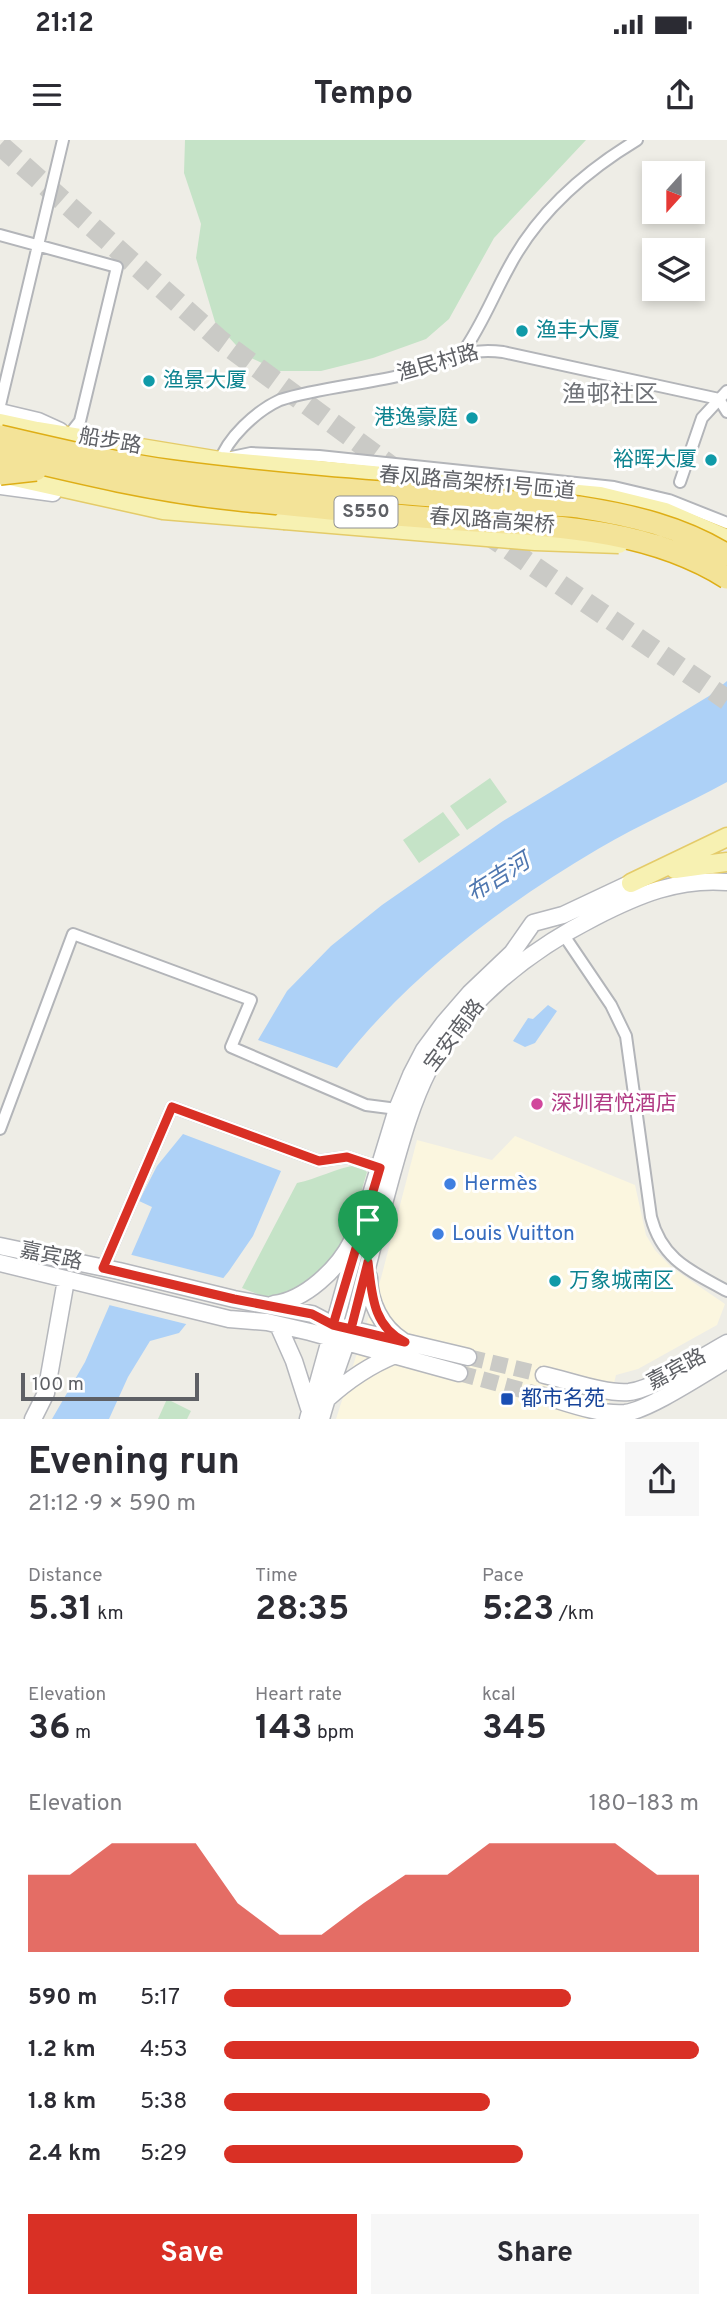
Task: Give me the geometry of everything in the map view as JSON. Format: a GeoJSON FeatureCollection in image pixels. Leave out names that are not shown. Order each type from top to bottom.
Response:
{"type":"FeatureCollection","features":[{"type":"Feature","properties":{"kind":"highway","name":"春风路高架桥"},"geometry":{"type":"LineString","coordinates":[[0,436],[170,471],[268,482],[579,507],[624,514],[686,534],[727,555]]}},
{"type":"Feature","properties":{"kind":"highway","name":"春风路高架桥"},"geometry":{"type":"LineString","coordinates":[[0,454],[85,474],[235,500],[586,530],[645,542],[693,560],[727,578]]}},
{"type":"Feature","properties":{"kind":"highway"},"geometry":{"type":"LineString","coordinates":[[0,474],[25,470],[85,474]]}},
{"type":"Feature","properties":{"kind":"main road"},"geometry":{"type":"LineString","coordinates":[[0,412],[38,421],[69,435]]}},
{"type":"Feature","properties":{"kind":"main road","name":"船步路"},"geometry":{"type":"LineString","coordinates":[[0,423],[220,461]]}},
{"type":"Feature","properties":{"kind":"main road"},"geometry":{"type":"LineString","coordinates":[[26,480],[44,474],[53,458],[50,440],[37,431]]}},
{"type":"Feature","properties":{"kind":"main road","name":"春风路高架桥1号匝道"},"geometry":{"type":"LineString","coordinates":[[220,461],[600,496],[665,512],[727,539]]}},
{"type":"Feature","properties":{"kind":"main road"},"geometry":{"type":"LineString","coordinates":[[0,474],[175,512],[535,541],[624,544],[674,552]]}},
{"type":"Feature","properties":{"kind":"main road"},"geometry":{"type":"LineString","coordinates":[[0,486],[111,500]]}},
{"type":"Feature","properties":{"kind":"main road"},"geometry":{"type":"LineString","coordinates":[[631,883],[727,837]]}},
{"type":"Feature","properties":{"kind":"main road"},"geometry":{"type":"LineString","coordinates":[[631,883],[683,867],[727,862]]}},
{"type":"Feature","properties":{"kind":"main road","name":"宝安南路"},"geometry":{"type":"LineString","coordinates":[[313,1416],[339,1334],[368,1262],[408,1115],[429,1068],[456,1029],[483,998],[526,960],[563,934],[654,890],[693,882],[727,882]]}},
{"type":"Feature","properties":{"kind":"main road","name":"宝安南路"},"geometry":{"type":"LineString","coordinates":[[313,1416],[325,1401],[364,1217],[397,1109],[417,1062],[433,1037],[470,993],[512,953],[533,923],[564,915],[631,883]]}},
{"type":"Feature","properties":{"kind":"main road"},"geometry":{"type":"LineString","coordinates":[[271,1305],[289,1301],[303,1293],[334,1267],[346,1252],[364,1217]]}},
{"type":"Feature","properties":{"kind":"main road","name":"嘉宾路"},"geometry":{"type":"LineString","coordinates":[[0,1246],[312,1314],[339,1334],[395,1355],[460,1373]]}},
{"type":"Feature","properties":{"kind":"main road"},"geometry":{"type":"LineString","coordinates":[[368,1262],[370,1293],[376,1310],[391,1331],[405,1342]]}},
{"type":"Feature","properties":{"kind":"main road","name":"嘉宾路"},"geometry":{"type":"LineString","coordinates":[[0,1263],[229,1319],[405,1342],[468,1357]]}},
{"type":"Feature","properties":{"kind":"main road"},"geometry":{"type":"LineString","coordinates":[[33,1419],[46,1394],[66,1280]]}},
{"type":"Feature","properties":{"kind":"main road"},"geometry":{"type":"LineString","coordinates":[[278,1325],[313,1416]]}},
{"type":"Feature","properties":{"kind":"main road","name":"嘉宾路"},"geometry":{"type":"LineString","coordinates":[[626,1406],[727,1343]]}},
{"type":"Feature","properties":{"kind":"main road"},"geometry":{"type":"LineString","coordinates":[[325,1401],[366,1368],[395,1355]]}},
{"type":"Feature","properties":{"kind":"main road","name":"嘉宾路"},"geometry":{"type":"LineString","coordinates":[[544,1375],[626,1406],[647,1406],[727,1360]]}},
{"type":"Feature","properties":{"kind":"main road"},"geometry":{"type":"LineString","coordinates":[[544,1396],[583,1409],[596,1419]]}},
{"type":"Feature","properties":{"kind":"main road"},"geometry":{"type":"LineString","coordinates":[[562,1401],[626,1406]]}},
{"type":"Feature","properties":{"kind":"street"},"geometry":{"type":"LineString","coordinates":[[0,405],[62,140]]}},
{"type":"Feature","properties":{"kind":"street"},"geometry":{"type":"LineString","coordinates":[[463,352],[479,329],[509,265],[535,227],[573,184],[637,140]]}},
{"type":"Feature","properties":{"kind":"street"},"geometry":{"type":"LineString","coordinates":[[0,235],[117,267],[80,421],[69,435]]}},
{"type":"Feature","properties":{"kind":"street","name":"渔民村路"},"geometry":{"type":"LineString","coordinates":[[208,514],[220,461],[237,435],[263,409],[280,400],[399,375],[463,352],[503,352],[723,395]]}},
{"type":"Feature","properties":{"kind":"street"},"geometry":{"type":"LineString","coordinates":[[723,395],[727,412]]}},
{"type":"Feature","properties":{"kind":"street"},"geometry":{"type":"LineString","coordinates":[[680,482],[702,418],[723,395]]}},
{"type":"Feature","properties":{"kind":"street"},"geometry":{"type":"LineString","coordinates":[[220,461],[251,453],[319,456],[602,486],[669,500],[727,523]]}},
{"type":"Feature","properties":{"kind":"street"},"geometry":{"type":"LineString","coordinates":[[0,1129],[73,934],[251,1000],[231,1047],[366,1105],[397,1109]]}},
{"type":"Feature","properties":{"kind":"street"},"geometry":{"type":"LineString","coordinates":[[563,934],[611,1005],[626,1036],[651,1217],[658,1239],[680,1264],[727,1291]]}},
{"type":"Feature","properties":{"kind":"street"},"geometry":{"type":"LineString","coordinates":[[111,1270],[172,1107],[319,1161],[347,1157],[380,1168]]}},
{"type":"Feature","properties":{"kind":"shaded area"},"geometry":{"type":"Polygon","coordinates":[[[515,1136],[635,1185],[646,1235],[655,1250],[671,1267],[725,1304],[717,1325],[638,1369],[616,1375],[605,1419],[336,1419],[381,1278],[417,1140],[492,1160],[515,1136]]]}},
{"type":"Feature","properties":{"kind":"green space"},"geometry":{"type":"Polygon","coordinates":[[[185,140],[586,140],[494,238],[449,319],[426,339],[373,358],[321,371],[279,371],[245,355],[215,322],[196,258],[201,224],[184,173],[185,140]]]}},
{"type":"Feature","properties":{"kind":"green space"},"geometry":{"type":"Polygon","coordinates":[[[490,778],[507,802],[467,830],[450,806],[490,778]]]}},
{"type":"Feature","properties":{"kind":"green space"},"geometry":{"type":"Polygon","coordinates":[[[443,812],[460,835],[419,863],[403,840],[443,812]]]}},
{"type":"Feature","properties":{"kind":"green space"},"geometry":{"type":"Polygon","coordinates":[[[357,1165],[367,1172],[349,1234],[343,1246],[303,1289],[272,1300],[242,1288],[297,1183],[357,1165]]]}},
{"type":"Feature","properties":{"kind":"green space"},"geometry":{"type":"Polygon","coordinates":[[[167,1399],[191,1411],[187,1419],[158,1419],[167,1399]]]}},
{"type":"Feature","properties":{"kind":"water","name":"布吉河"},"geometry":{"type":"Polygon","coordinates":[[[727,681],[727,782],[598,849],[491,920],[424,974],[364,1035],[337,1068],[258,1040],[287,991],[331,946],[382,905],[503,821],[709,696],[727,681]]]}},
{"type":"Feature","properties":{"kind":"water"},"geometry":{"type":"Polygon","coordinates":[[[548,1005],[557,1011],[535,1043],[525,1047],[513,1041],[528,1018],[533,1019],[548,1005]]]}},
{"type":"Feature","properties":{"kind":"water"},"geometry":{"type":"Polygon","coordinates":[[[183,1134],[281,1171],[253,1236],[229,1271],[179,1333],[150,1341],[128,1377],[109,1419],[52,1419],[85,1362],[152,1207],[139,1201],[157,1166],[183,1134]]]}},
{"type":"Feature","properties":{"kind":"pier"},"geometry":{"type":"Polygon","coordinates":[[[128,1254],[227,1279],[190,1325],[109,1305],[128,1254]]]}},
{"type":"Feature","properties":{"kind":"tunnel"},"geometry":{"type":"LineString","coordinates":[[0,145],[221,341],[400,473]]}},
{"type":"Feature","properties":{"kind":"tunnel"},"geometry":{"type":"LineString","coordinates":[[484,532],[727,700]]}},
{"type":"Feature","properties":{"kind":"tunnel"},"geometry":{"type":"LineString","coordinates":[[468,1357],[544,1375]]}},
{"type":"Feature","properties":{"kind":"tunnel"},"geometry":{"type":"LineString","coordinates":[[459,1373],[544,1396]]}},
{"type":"Feature","properties":{"kind":"place","name":"渔丰大厦"},"geometry":{"type":"Point","coordinates":[522,331]}},
{"type":"Feature","properties":{"kind":"place","name":"渔景大厦"},"geometry":{"type":"Point","coordinates":[149,381]}},
{"type":"Feature","properties":{"kind":"place","name":"港逸豪庭"},"geometry":{"type":"Point","coordinates":[472,418]}},
{"type":"Feature","properties":{"kind":"place","name":"裕晖大厦"},"geometry":{"type":"Point","coordinates":[711,460]}},
{"type":"Feature","properties":{"kind":"place","name":"深圳君悦酒店"},"geometry":{"type":"Point","coordinates":[537,1104]}},
{"type":"Feature","properties":{"kind":"place","name":"Hermès"},"geometry":{"type":"Point","coordinates":[450,1184]}},
{"type":"Feature","properties":{"kind":"place","name":"Louis Vuitton"},"geometry":{"type":"Point","coordinates":[438,1234]}},
{"type":"Feature","properties":{"kind":"place","name":"万象城南区"},"geometry":{"type":"Point","coordinates":[555,1281]}},
{"type":"Feature","properties":{"kind":"place","name":"都市名苑"},"geometry":{"type":"Point","coordinates":[507,1399]}},
{"type":"Feature","properties":{"kind":"district","name":"渔邨社区"},"geometry":{"type":"Point","coordinates":[610,396]}},
{"type":"Feature","properties":{"kind":"route"},"geometry":{"type":"LineString","coordinates":[[368,1262],[351,1329],[333,1325],[380,1168],[347,1157],[319,1161],[172,1107],[103,1268],[234,1299],[312,1314],[333,1325],[405,1342],[391,1331],[376,1310],[370,1293],[368,1262]]}}]}
